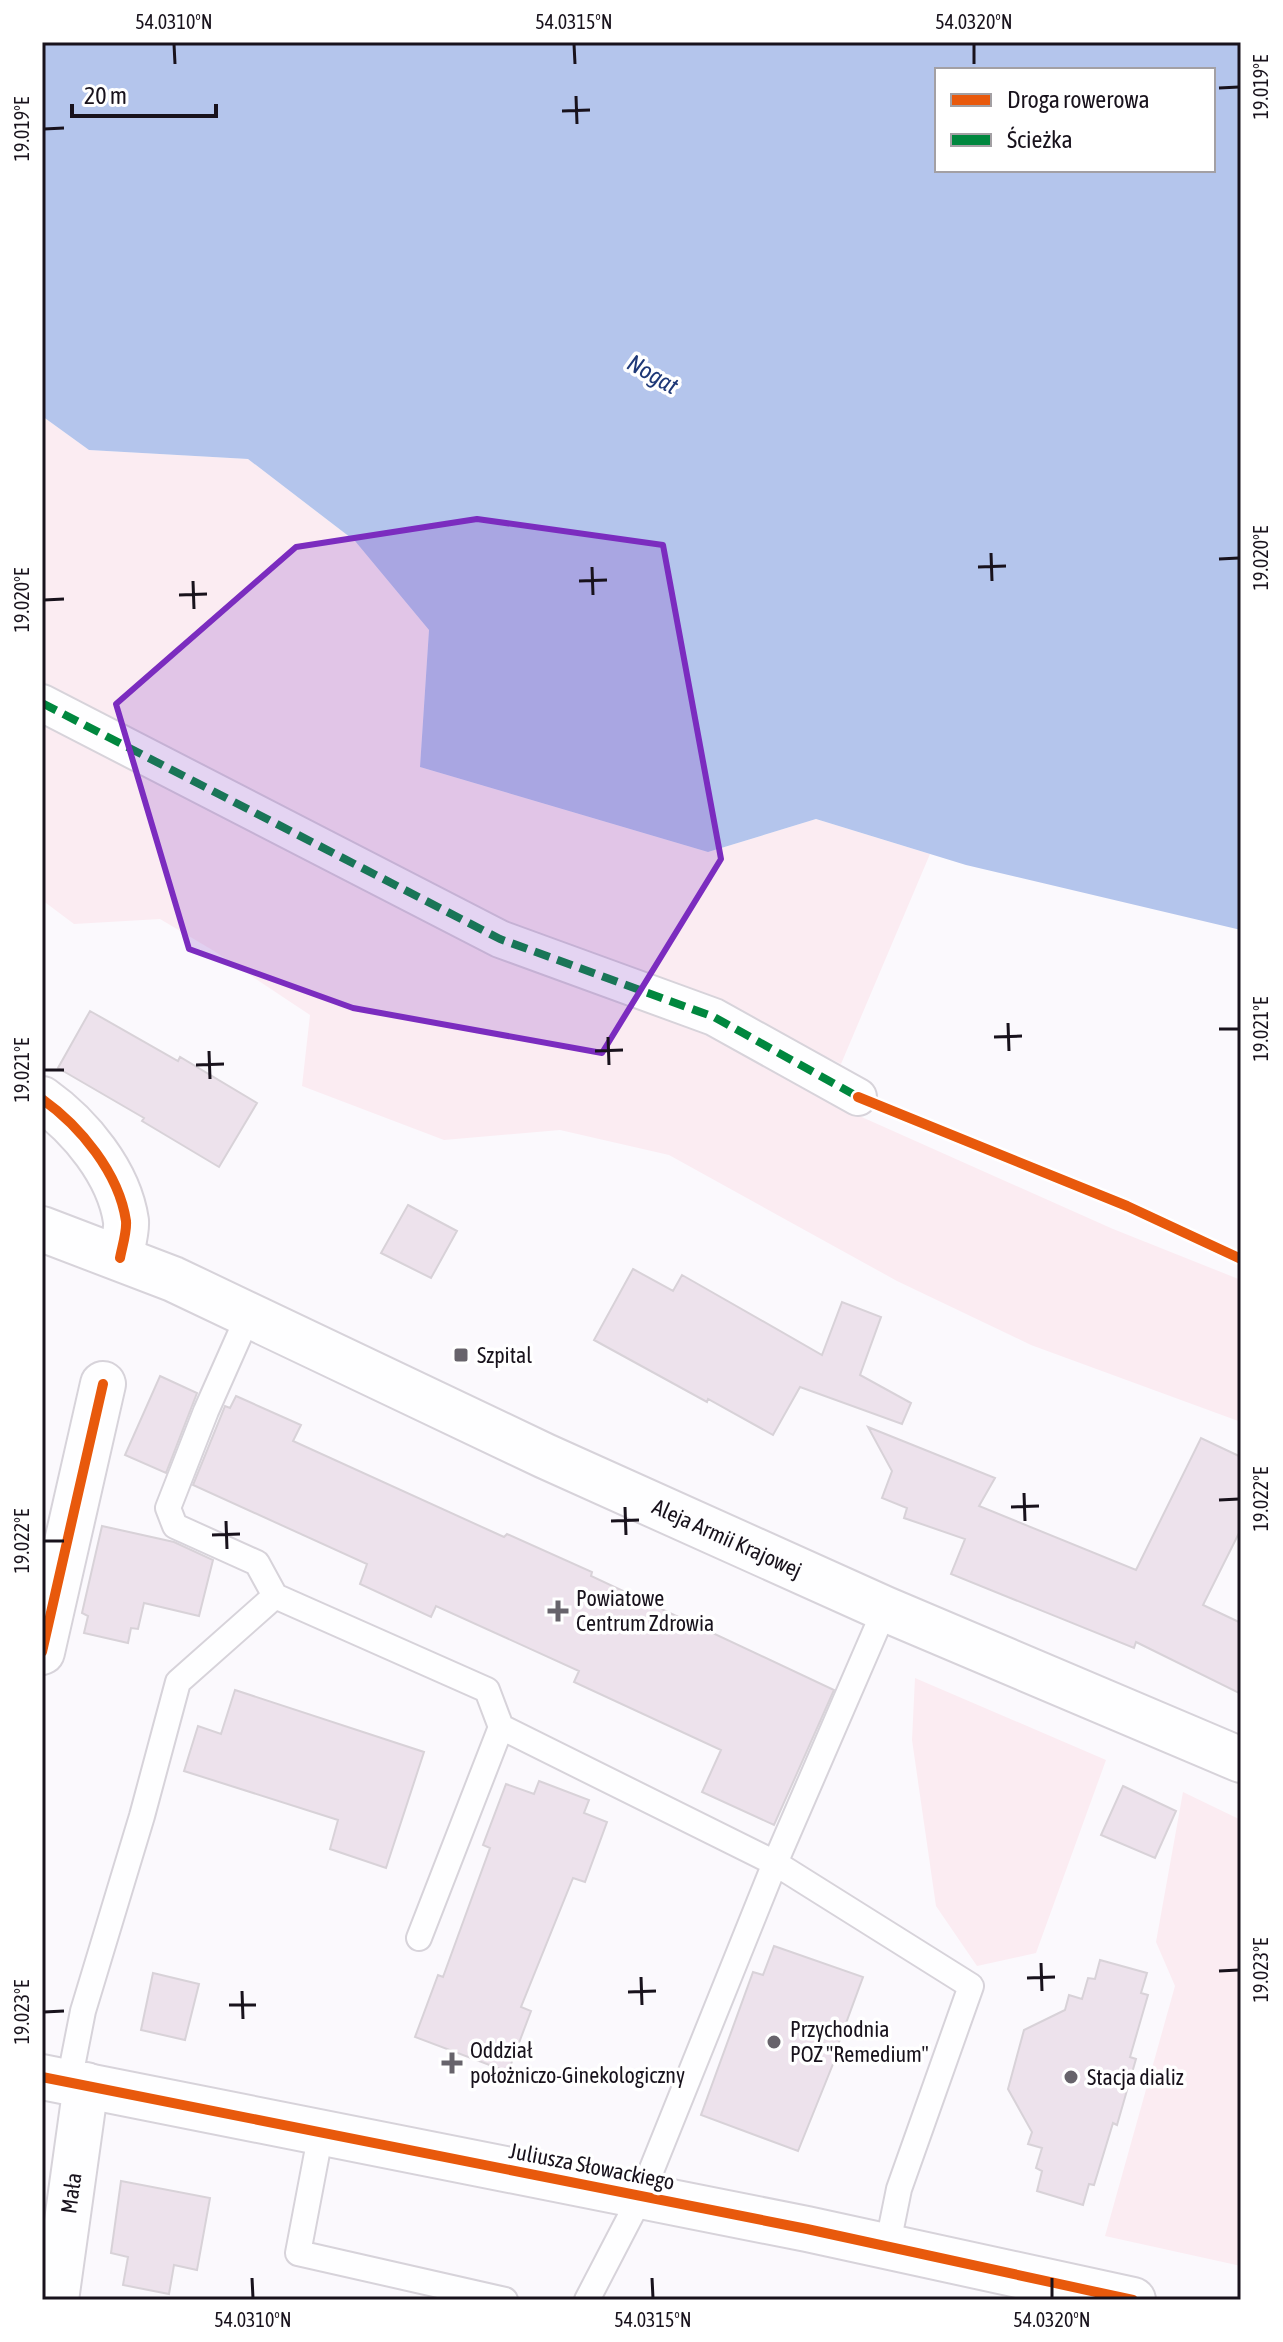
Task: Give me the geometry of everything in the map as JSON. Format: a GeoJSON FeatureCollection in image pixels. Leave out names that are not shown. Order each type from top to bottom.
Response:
{"type":"FeatureCollection","features":[{"type":"Feature","properties":{"kind":"street"},"geometry":{"type":"LineString","coordinates":[[42,703],[500,939],[714,1017],[858,1097]]}},
{"type":"Feature","properties":{"kind":"street"},"geometry":{"type":"LineString","coordinates":[[42,1099],[95,1152],[110,1178],[126,1223],[120,1258]]}},
{"type":"Feature","properties":{"kind":"street","name":"Aleja Armii Krajowej"},"geometry":{"type":"LineString","coordinates":[[42,1229],[173,1279],[545,1456],[885,1609],[1241,1760]]}},
{"type":"Feature","properties":{"kind":"street"},"geometry":{"type":"LineString","coordinates":[[42,1652],[103,1384]]}},
{"type":"Feature","properties":{"kind":"street","name":"Juliusza Słowackiego"},"geometry":{"type":"LineString","coordinates":[[66,2081],[641,2196],[1133,2300]]}},
{"type":"Feature","properties":{"kind":"street","name":"Mała"},"geometry":{"type":"LineString","coordinates":[[56,2300],[66,2081]]}},
{"type":"Feature","properties":{"kind":"lane"},"geometry":{"type":"LineString","coordinates":[[249,1314],[168,1508],[175,1526],[257,1563],[275,1596],[487,1690],[501,1727],[419,1938]]}},
{"type":"Feature","properties":{"kind":"lane"},"geometry":{"type":"LineString","coordinates":[[66,2081],[83,2011],[142,1816],[178,1682],[275,1596]]}},
{"type":"Feature","properties":{"kind":"lane"},"geometry":{"type":"LineString","coordinates":[[587,2300],[641,2196],[775,1863],[885,1609]]}},
{"type":"Feature","properties":{"kind":"lane"},"geometry":{"type":"LineString","coordinates":[[501,1727],[775,1863],[971,1986],[899,2189],[887,2248]]}},
{"type":"Feature","properties":{"kind":"lane"},"geometry":{"type":"LineString","coordinates":[[321,2132],[298,2253],[505,2300]]}},
{"type":"Feature","properties":{"kind":"highlighted area"},"geometry":{"type":"Polygon","coordinates":[[[477,519],[663,545],[721,859],[602,1053],[353,1008],[189,949],[116,704],[296,547],[477,519]]]}},
{"type":"Feature","properties":{"kind":"shaded area"},"geometry":{"type":"Polygon","coordinates":[[[42,416],[89,450],[248,459],[355,541],[429,630],[420,767],[708,852],[816,819],[930,854],[841,1064],[718,1005],[506,928],[42,687],[42,416]]]}},
{"type":"Feature","properties":{"kind":"shaded area"},"geometry":{"type":"Polygon","coordinates":[[[42,716],[711,1031],[846,1110],[1113,1229],[1241,1280],[1241,1422],[1031,1345],[897,1281],[669,1155],[560,1130],[444,1140],[302,1086],[310,1015],[160,919],[74,924],[42,900],[42,716]]]}},
{"type":"Feature","properties":{"kind":"shaded area"},"geometry":{"type":"Polygon","coordinates":[[[915,1678],[1106,1760],[1036,1953],[977,1966],[936,1906],[912,1740],[915,1678]]]}},
{"type":"Feature","properties":{"kind":"shaded area"},"geometry":{"type":"Polygon","coordinates":[[[1183,1792],[1241,1820],[1241,2266],[1105,2236],[1175,1986],[1156,1942],[1183,1792]]]}},
{"type":"Feature","properties":{"kind":"water","name":"Nogat"},"geometry":{"type":"Polygon","coordinates":[[[42,42],[1230,42],[1241,46],[1241,930],[966,865],[816,819],[708,852],[420,767],[429,630],[355,541],[248,459],[89,450],[42,416],[42,42]]]}},
{"type":"Feature","properties":{"kind":"building"},"geometry":{"type":"Polygon","coordinates":[[[90,1011],[178,1061],[180,1057],[257,1103],[219,1167],[142,1121],[144,1118],[58,1068],[90,1011]]]}},
{"type":"Feature","properties":{"kind":"building"},"geometry":{"type":"Polygon","coordinates":[[[408,1205],[457,1231],[431,1278],[381,1253],[408,1205]]]}},
{"type":"Feature","properties":{"kind":"building"},"geometry":{"type":"Polygon","coordinates":[[[633,1269],[673,1291],[682,1275],[822,1355],[842,1302],[881,1317],[860,1375],[911,1403],[902,1424],[800,1387],[773,1435],[594,1340],[633,1269]]]}},
{"type":"Feature","properties":{"kind":"building"},"geometry":{"type":"Polygon","coordinates":[[[160,1376],[197,1393],[166,1473],[125,1455],[160,1376]]]}},
{"type":"Feature","properties":{"kind":"building","name":"Powiatowe Centrum Zdrowia"},"geometry":{"type":"Polygon","coordinates":[[[236,1396],[301,1425],[293,1441],[504,1537],[507,1534],[592,1572],[591,1576],[834,1690],[774,1825],[702,1792],[721,1750],[574,1682],[579,1671],[436,1606],[431,1617],[360,1584],[367,1564],[193,1485],[225,1406],[230,1408],[236,1396]]]}},
{"type":"Feature","properties":{"kind":"building"},"geometry":{"type":"Polygon","coordinates":[[[868,1427],[995,1478],[979,1506],[1136,1570],[1201,1438],[1241,1457],[1241,1529],[1203,1605],[1241,1623],[1241,1694],[1136,1642],[1134,1648],[951,1574],[965,1539],[904,1518],[907,1508],[882,1498],[892,1471],[868,1427]]]}},
{"type":"Feature","properties":{"kind":"building"},"geometry":{"type":"Polygon","coordinates":[[[102,1526],[174,1542],[213,1560],[199,1616],[144,1603],[138,1629],[131,1628],[128,1643],[84,1633],[88,1616],[82,1613],[102,1526]]]}},
{"type":"Feature","properties":{"kind":"building"},"geometry":{"type":"Polygon","coordinates":[[[235,1690],[424,1752],[386,1868],[330,1849],[338,1820],[184,1771],[198,1726],[221,1734],[235,1690]]]}},
{"type":"Feature","properties":{"kind":"building"},"geometry":{"type":"Polygon","coordinates":[[[539,1781],[589,1800],[584,1813],[607,1822],[585,1882],[573,1878],[521,2007],[531,2011],[508,2072],[415,2037],[438,1975],[443,1977],[490,1848],[483,1845],[506,1784],[534,1794],[539,1781]]]}},
{"type":"Feature","properties":{"kind":"building"},"geometry":{"type":"Polygon","coordinates":[[[1123,1786],[1176,1811],[1155,1858],[1101,1835],[1123,1786]]]}},
{"type":"Feature","properties":{"kind":"building","name":"Przychodnia POZ \"Remedium\""},"geometry":{"type":"Polygon","coordinates":[[[774,1946],[863,1977],[837,2054],[798,2151],[701,2115],[753,1972],[763,1975],[774,1946]]]}},
{"type":"Feature","properties":{"kind":"building","name":"Stacja dializ"},"geometry":{"type":"Polygon","coordinates":[[[1100,1960],[1147,1973],[1141,1993],[1148,1995],[1130,2057],[1136,2059],[1117,2125],[1113,2123],[1094,2185],[1089,2184],[1083,2205],[1037,2191],[1042,2171],[1036,2168],[1042,2148],[1028,2144],[1032,2132],[1008,2089],[1024,2030],[1065,2010],[1069,1995],[1082,1999],[1088,1978],[1095,1979],[1100,1960]]]}},
{"type":"Feature","properties":{"kind":"building"},"geometry":{"type":"Polygon","coordinates":[[[153,1973],[199,1984],[185,2040],[141,2030],[153,1973]]]}},
{"type":"Feature","properties":{"kind":"building"},"geometry":{"type":"Polygon","coordinates":[[[121,2181],[210,2198],[197,2270],[174,2265],[169,2294],[123,2285],[128,2257],[111,2253],[121,2181]]]}},
{"type":"Feature","properties":{"kind":"marked path"},"geometry":{"type":"LineString","coordinates":[[42,703],[500,939],[714,1017],[862,1099]]}},
{"type":"Feature","properties":{"kind":"cycle path"},"geometry":{"type":"LineString","coordinates":[[858,1097],[1127,1206],[1241,1259]]}},
{"type":"Feature","properties":{"kind":"cycle path"},"geometry":{"type":"LineString","coordinates":[[42,1099],[70,1123],[96,1152],[115,1185],[126,1221],[120,1258]]}},
{"type":"Feature","properties":{"kind":"cycle path"},"geometry":{"type":"LineString","coordinates":[[42,1652],[103,1384]]}},
{"type":"Feature","properties":{"kind":"cycle path"},"geometry":{"type":"LineString","coordinates":[[42,2077],[807,2229],[1133,2300]]}},
{"type":"Feature","properties":{"kind":"place","name":"Szpital"},"geometry":{"type":"Point","coordinates":[461,1355]}},
{"type":"Feature","properties":{"kind":"place","name":"Powiatowe Centrum Zdrowia"},"geometry":{"type":"Point","coordinates":[558,1611]}},
{"type":"Feature","properties":{"kind":"place","name":"Przychodnia POZ \"Remedium\""},"geometry":{"type":"Point","coordinates":[774,2042]}},
{"type":"Feature","properties":{"kind":"place","name":"Oddział położniczo-Ginekologiczny"},"geometry":{"type":"Point","coordinates":[452,2063]}},
{"type":"Feature","properties":{"kind":"place","name":"Stacja dializ"},"geometry":{"type":"Point","coordinates":[1071,2077]}}]}
